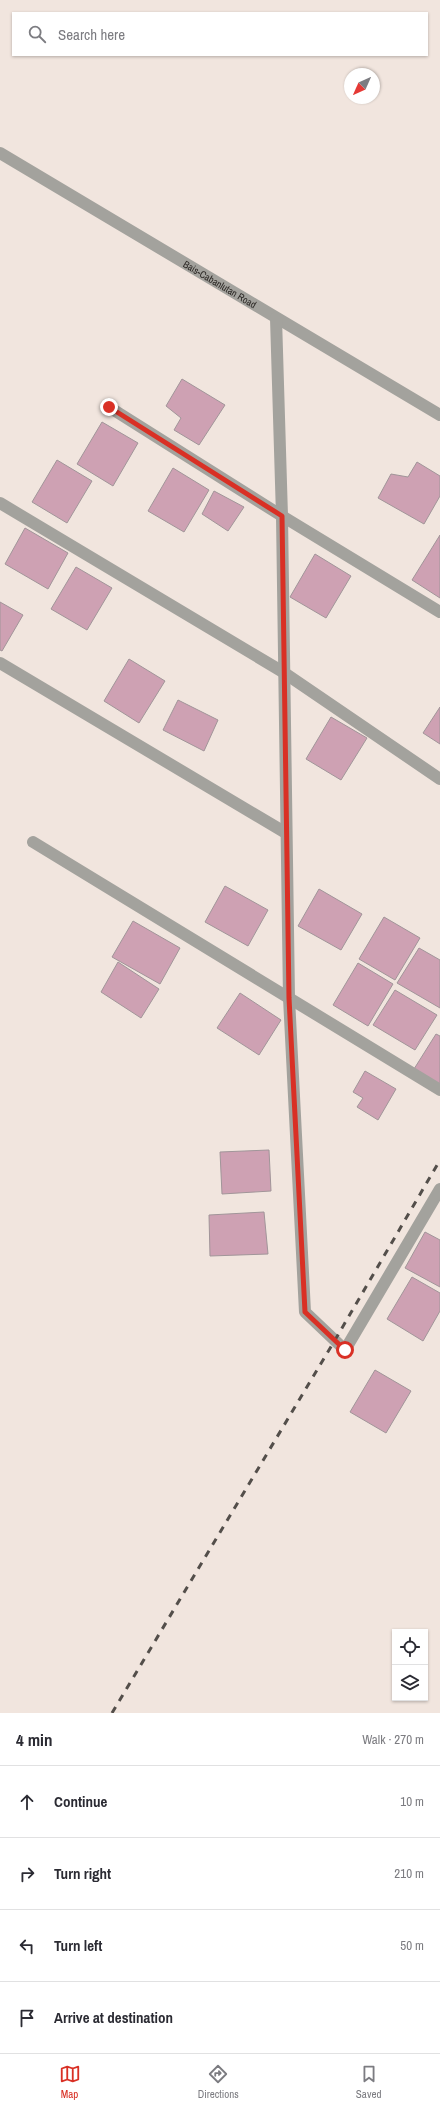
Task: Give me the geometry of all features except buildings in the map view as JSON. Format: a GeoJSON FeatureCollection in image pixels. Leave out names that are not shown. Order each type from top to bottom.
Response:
{"type":"FeatureCollection","features":[{"type":"Feature","properties":{"kind":"street","name":"Bais-Cabanlutan Road"},"geometry":{"type":"LineString","coordinates":[[0,154],[440,415]]}},
{"type":"Feature","properties":{"kind":"street"},"geometry":{"type":"LineString","coordinates":[[276,318],[282,516],[283,672],[289,998],[305,1312],[345,1350],[440,1189]]}},
{"type":"Feature","properties":{"kind":"street"},"geometry":{"type":"LineString","coordinates":[[109,407],[282,516],[440,612]]}},
{"type":"Feature","properties":{"kind":"street"},"geometry":{"type":"LineString","coordinates":[[0,503],[283,672],[440,779]]}},
{"type":"Feature","properties":{"kind":"street"},"geometry":{"type":"LineString","coordinates":[[0,663],[286,833]]}},
{"type":"Feature","properties":{"kind":"street"},"geometry":{"type":"LineString","coordinates":[[33,842],[440,1090]]}},
{"type":"Feature","properties":{"kind":"railway"},"geometry":{"type":"LineString","coordinates":[[112,1713],[335,1340],[440,1160]]}},
{"type":"Feature","properties":{"kind":"route"},"geometry":{"type":"LineString","coordinates":[[109,407],[282,516],[283,672],[289,998],[305,1312],[345,1350]]}}]}
